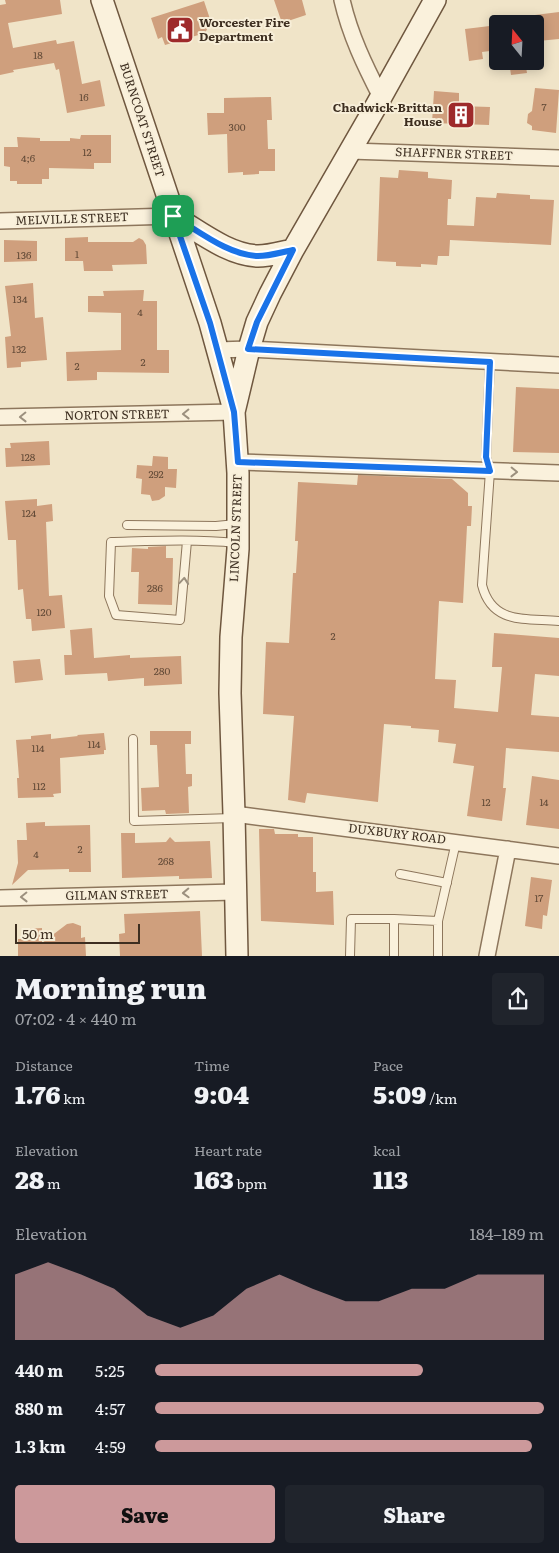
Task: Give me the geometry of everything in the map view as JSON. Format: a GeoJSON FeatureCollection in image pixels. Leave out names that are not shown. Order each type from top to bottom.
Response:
{"type":"FeatureCollection","features":[{"type":"Feature","properties":{"kind":"main road","name":"BURNCOAT STREET"},"geometry":{"type":"LineString","coordinates":[[102,0],[210,323],[234,412]]}},
{"type":"Feature","properties":{"kind":"main road","name":"LINCOLN STREET"},"geometry":{"type":"LineString","coordinates":[[237,956],[230,693],[231,637],[238,533],[238,462],[234,412],[248,349],[257,322],[293,250],[435,0]]}},
{"type":"Feature","properties":{"kind":"main road"},"geometry":{"type":"LineString","coordinates":[[173,216],[223,245],[246,255],[261,256],[293,250]]}},
{"type":"Feature","properties":{"kind":"street"},"geometry":{"type":"LineString","coordinates":[[342,0],[362,63],[381,98]]}},
{"type":"Feature","properties":{"kind":"street","name":"SHAFFNER STREET"},"geometry":{"type":"LineString","coordinates":[[350,151],[559,158]]}},
{"type":"Feature","properties":{"kind":"street","name":"MELVILLE STREET"},"geometry":{"type":"LineString","coordinates":[[0,221],[173,216]]}},
{"type":"Feature","properties":{"kind":"street"},"geometry":{"type":"LineString","coordinates":[[217,350],[248,349],[559,365]]}},
{"type":"Feature","properties":{"kind":"street","name":"NORTON STREET"},"geometry":{"type":"LineString","coordinates":[[0,417],[234,412]]}},
{"type":"Feature","properties":{"kind":"street"},"geometry":{"type":"LineString","coordinates":[[238,462],[559,473]]}},
{"type":"Feature","properties":{"kind":"street","name":"DUXBURY ROAD"},"geometry":{"type":"LineString","coordinates":[[234,816],[559,856]]}},
{"type":"Feature","properties":{"kind":"street"},"geometry":{"type":"LineString","coordinates":[[487,956],[508,849]]}},
{"type":"Feature","properties":{"kind":"street","name":"GILMAN STREET"},"geometry":{"type":"LineString","coordinates":[[0,898],[235,892]]}},
{"type":"Feature","properties":{"kind":"lane"},"geometry":{"type":"LineString","coordinates":[[490,362],[486,457],[490,471],[482,585],[484,595],[496,611],[505,615],[559,620]]}},
{"type":"Feature","properties":{"kind":"lane"},"geometry":{"type":"LineString","coordinates":[[127,525],[216,526],[238,533]]}},
{"type":"Feature","properties":{"kind":"lane"},"geometry":{"type":"LineString","coordinates":[[187,541],[180,620],[116,615],[109,596],[111,542],[187,541],[238,533]]}},
{"type":"Feature","properties":{"kind":"lane"},"geometry":{"type":"LineString","coordinates":[[133,739],[134,821],[234,816]]}},
{"type":"Feature","properties":{"kind":"lane"},"geometry":{"type":"LineString","coordinates":[[438,956],[438,922],[456,842]]}},
{"type":"Feature","properties":{"kind":"lane"},"geometry":{"type":"LineString","coordinates":[[400,874],[447,883]]}},
{"type":"Feature","properties":{"kind":"lane"},"geometry":{"type":"LineString","coordinates":[[350,956],[351,919],[438,922]]}},
{"type":"Feature","properties":{"kind":"lane"},"geometry":{"type":"LineString","coordinates":[[394,920],[394,956]]}},
{"type":"Feature","properties":{"kind":"building"},"geometry":{"type":"Polygon","coordinates":[[[5,0],[60,0],[62,14],[8,23],[13,48],[56,40],[57,44],[74,41],[82,84],[100,80],[105,106],[67,113],[59,69],[56,70],[54,63],[13,70],[14,72],[0,75],[0,5],[6,4],[5,0]]]}},
{"type":"Feature","properties":{"kind":"building"},"geometry":{"type":"Polygon","coordinates":[[[274,0],[302,0],[306,15],[282,23],[274,0]]]}},
{"type":"Feature","properties":{"kind":"building"},"geometry":{"type":"Polygon","coordinates":[[[204,1],[211,22],[205,33],[165,45],[162,37],[158,39],[151,18],[204,1]]]}},
{"type":"Feature","properties":{"kind":"building"},"geometry":{"type":"Polygon","coordinates":[[[559,12],[559,39],[544,40],[544,15],[535,15],[559,12]]]}},
{"type":"Feature","properties":{"kind":"building"},"geometry":{"type":"Polygon","coordinates":[[[489,26],[489,51],[482,52],[483,59],[469,61],[465,29],[489,26]]]}},
{"type":"Feature","properties":{"kind":"building"},"geometry":{"type":"Polygon","coordinates":[[[510,70],[526,70],[527,73],[511,75],[510,70]]]}},
{"type":"Feature","properties":{"kind":"building"},"geometry":{"type":"Polygon","coordinates":[[[535,88],[559,90],[556,133],[532,130],[532,126],[527,123],[528,114],[532,111],[535,88]]]}},
{"type":"Feature","properties":{"kind":"building","name":"Chadwick-Brittan House"},"geometry":{"type":"Polygon","coordinates":[[[434,91],[459,93],[459,106],[490,107],[489,125],[432,123],[434,91]]]}},
{"type":"Feature","properties":{"kind":"building"},"geometry":{"type":"Polygon","coordinates":[[[271,97],[272,120],[267,120],[268,149],[275,149],[275,171],[259,171],[259,174],[243,175],[243,172],[228,173],[227,134],[208,135],[207,113],[224,113],[224,98],[271,97]]]}},
{"type":"Feature","properties":{"kind":"building"},"geometry":{"type":"Polygon","coordinates":[[[81,135],[111,135],[111,163],[94,163],[94,169],[49,168],[49,179],[42,179],[42,184],[17,184],[17,181],[10,181],[10,167],[4,166],[4,147],[18,147],[17,137],[40,138],[40,141],[70,141],[70,138],[80,139],[81,135]]]}},
{"type":"Feature","properties":{"kind":"building"},"geometry":{"type":"Polygon","coordinates":[[[399,170],[428,172],[428,178],[452,180],[451,199],[448,199],[447,225],[474,226],[476,197],[496,198],[497,193],[530,195],[530,199],[554,200],[551,245],[450,240],[449,256],[438,256],[437,265],[421,264],[421,267],[396,266],[396,262],[377,261],[380,177],[398,178],[399,170]]]}},
{"type":"Feature","properties":{"kind":"building"},"geometry":{"type":"Polygon","coordinates":[[[88,237],[88,242],[133,242],[139,238],[146,245],[147,264],[112,265],[113,271],[84,271],[83,261],[65,261],[65,238],[88,237]]]}},
{"type":"Feature","properties":{"kind":"building"},"geometry":{"type":"Polygon","coordinates":[[[4,240],[37,241],[37,261],[4,262],[4,240]]]}},
{"type":"Feature","properties":{"kind":"building"},"geometry":{"type":"Polygon","coordinates":[[[33,283],[35,318],[43,317],[47,360],[21,362],[21,367],[7,368],[5,337],[11,336],[5,286],[33,283]]]}},
{"type":"Feature","properties":{"kind":"building"},"geometry":{"type":"Polygon","coordinates":[[[144,290],[143,301],[157,301],[157,350],[169,350],[169,373],[97,372],[97,380],[67,381],[66,352],[121,350],[121,313],[88,312],[88,296],[104,296],[103,291],[144,290]]]}},
{"type":"Feature","properties":{"kind":"building"},"geometry":{"type":"Polygon","coordinates":[[[516,387],[559,389],[559,453],[513,452],[516,387]]]}},
{"type":"Feature","properties":{"kind":"building"},"geometry":{"type":"Polygon","coordinates":[[[49,441],[50,465],[6,467],[5,448],[11,448],[10,443],[49,441]]]}},
{"type":"Feature","properties":{"kind":"building"},"geometry":{"type":"Polygon","coordinates":[[[153,456],[168,457],[168,469],[177,469],[176,488],[165,487],[165,496],[159,500],[152,501],[150,495],[141,494],[142,479],[136,478],[137,465],[152,466],[153,456]]]}},
{"type":"Feature","properties":{"kind":"building"},"geometry":{"type":"Polygon","coordinates":[[[358,475],[452,479],[468,493],[468,506],[472,506],[471,526],[467,526],[463,603],[439,601],[435,679],[456,680],[454,708],[498,712],[502,667],[492,667],[494,633],[559,638],[559,676],[535,674],[531,715],[559,717],[559,752],[506,748],[503,788],[506,788],[502,821],[467,816],[474,766],[453,763],[456,744],[438,742],[439,730],[411,728],[411,726],[384,724],[378,802],[307,793],[305,803],[288,800],[294,716],[263,714],[266,642],[289,643],[293,573],[296,573],[298,541],[295,541],[298,482],[357,485],[358,475]]]}},
{"type":"Feature","properties":{"kind":"building"},"geometry":{"type":"Polygon","coordinates":[[[37,499],[37,506],[52,504],[53,521],[46,522],[49,596],[62,595],[65,628],[32,631],[31,619],[26,619],[23,589],[18,590],[16,540],[8,540],[5,501],[37,499]]]}},
{"type":"Feature","properties":{"kind":"building"},"geometry":{"type":"Polygon","coordinates":[[[166,546],[166,558],[173,558],[172,605],[138,604],[139,572],[131,572],[132,548],[148,549],[148,547],[166,546]]]}},
{"type":"Feature","properties":{"kind":"building"},"geometry":{"type":"Polygon","coordinates":[[[92,628],[94,658],[130,655],[130,658],[181,656],[182,684],[144,686],[144,678],[108,681],[107,673],[65,675],[64,655],[72,655],[70,630],[92,628]]]}},
{"type":"Feature","properties":{"kind":"building"},"geometry":{"type":"Polygon","coordinates":[[[40,659],[43,680],[15,683],[13,661],[40,659]]]}},
{"type":"Feature","properties":{"kind":"building"},"geometry":{"type":"Polygon","coordinates":[[[150,731],[191,731],[191,744],[185,744],[186,774],[192,774],[192,786],[188,787],[189,813],[166,814],[165,810],[142,811],[141,788],[159,787],[157,745],[150,745],[150,731]]]}},
{"type":"Feature","properties":{"kind":"building"},"geometry":{"type":"Polygon","coordinates":[[[104,733],[106,750],[104,750],[104,754],[60,758],[61,793],[53,794],[54,797],[18,798],[17,778],[19,778],[16,740],[31,739],[31,736],[51,734],[51,739],[104,733]]]}},
{"type":"Feature","properties":{"kind":"building"},"geometry":{"type":"Polygon","coordinates":[[[532,776],[559,780],[559,829],[526,825],[532,776]]]}},
{"type":"Feature","properties":{"kind":"building"},"geometry":{"type":"Polygon","coordinates":[[[45,822],[45,826],[90,825],[91,872],[69,872],[69,869],[28,870],[12,885],[18,863],[17,840],[27,840],[26,823],[45,822]]]}},
{"type":"Feature","properties":{"kind":"building"},"geometry":{"type":"Polygon","coordinates":[[[259,829],[274,829],[275,834],[298,834],[298,837],[313,837],[313,872],[316,872],[316,892],[333,891],[334,925],[261,921],[259,829]]]}},
{"type":"Feature","properties":{"kind":"building"},"geometry":{"type":"Polygon","coordinates":[[[121,833],[135,833],[135,843],[166,842],[170,837],[175,842],[210,841],[212,878],[179,879],[179,876],[122,878],[121,833]]]}},
{"type":"Feature","properties":{"kind":"building"},"geometry":{"type":"Polygon","coordinates":[[[531,877],[552,880],[547,916],[543,915],[542,929],[525,926],[531,877]]]}},
{"type":"Feature","properties":{"kind":"building"},"geometry":{"type":"Polygon","coordinates":[[[200,911],[202,956],[120,956],[119,934],[125,933],[124,914],[200,911]]]}},
{"type":"Feature","properties":{"kind":"building"},"geometry":{"type":"Polygon","coordinates":[[[73,923],[81,926],[81,938],[85,937],[86,956],[18,956],[18,939],[24,939],[24,929],[42,928],[42,943],[67,924],[73,923]]]}},
{"type":"Feature","properties":{"kind":"place","name":"Worcester Fire Department"},"geometry":{"type":"Point","coordinates":[180,30]}},
{"type":"Feature","properties":{"kind":"place","name":"Chadwick-Brittan House"},"geometry":{"type":"Point","coordinates":[461,115]}},
{"type":"Feature","properties":{"kind":"route"},"geometry":{"type":"LineString","coordinates":[[173,216],[223,245],[246,255],[261,256],[293,250],[257,322],[248,349],[490,362],[486,457],[490,471],[238,462],[234,412],[210,323],[173,216]]}}]}
